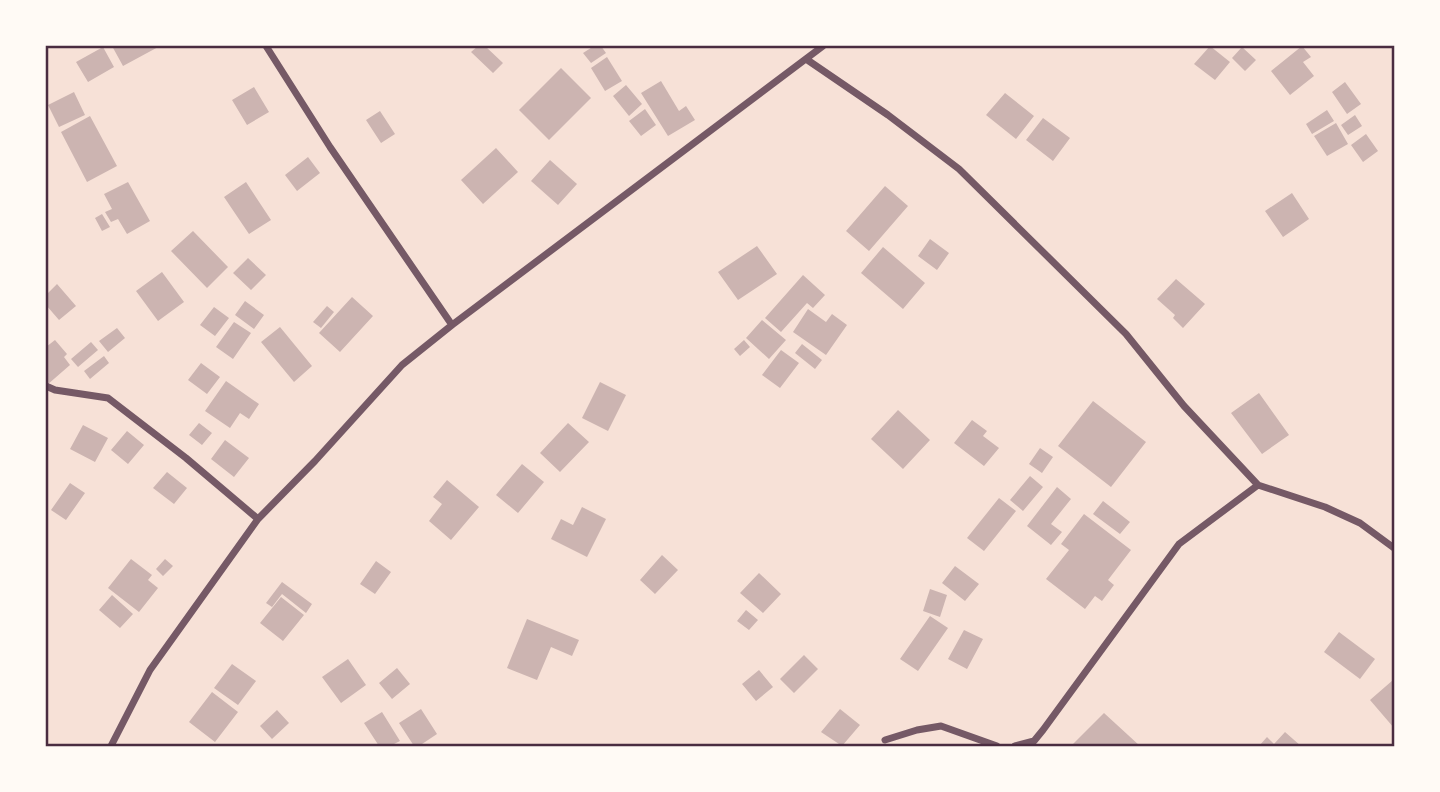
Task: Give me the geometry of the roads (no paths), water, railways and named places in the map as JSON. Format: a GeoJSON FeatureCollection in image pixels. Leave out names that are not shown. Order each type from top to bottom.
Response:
{"type":"FeatureCollection","features":[{"type":"Feature","properties":{"kind":"street"},"geometry":{"type":"LineString","coordinates":[[266,46],[330,147],[452,325]]}},
{"type":"Feature","properties":{"kind":"street"},"geometry":{"type":"LineString","coordinates":[[111,747],[150,670],[258,519],[402,365],[823,46]]}},
{"type":"Feature","properties":{"kind":"street"},"geometry":{"type":"LineString","coordinates":[[806,59],[888,115],[959,169],[1126,334],[1184,406],[1258,485],[1325,507],[1360,523],[1395,548]]}},
{"type":"Feature","properties":{"kind":"street"},"geometry":{"type":"LineString","coordinates":[[46,386],[55,390],[108,398],[186,458],[258,519]]}},
{"type":"Feature","properties":{"kind":"street"},"geometry":{"type":"LineString","coordinates":[[1015,747],[1034,741],[1043,730],[1179,544],[1258,485]]}},
{"type":"Feature","properties":{"kind":"street"},"geometry":{"type":"LineString","coordinates":[[885,740],[941,726],[997,747]]}}]}
